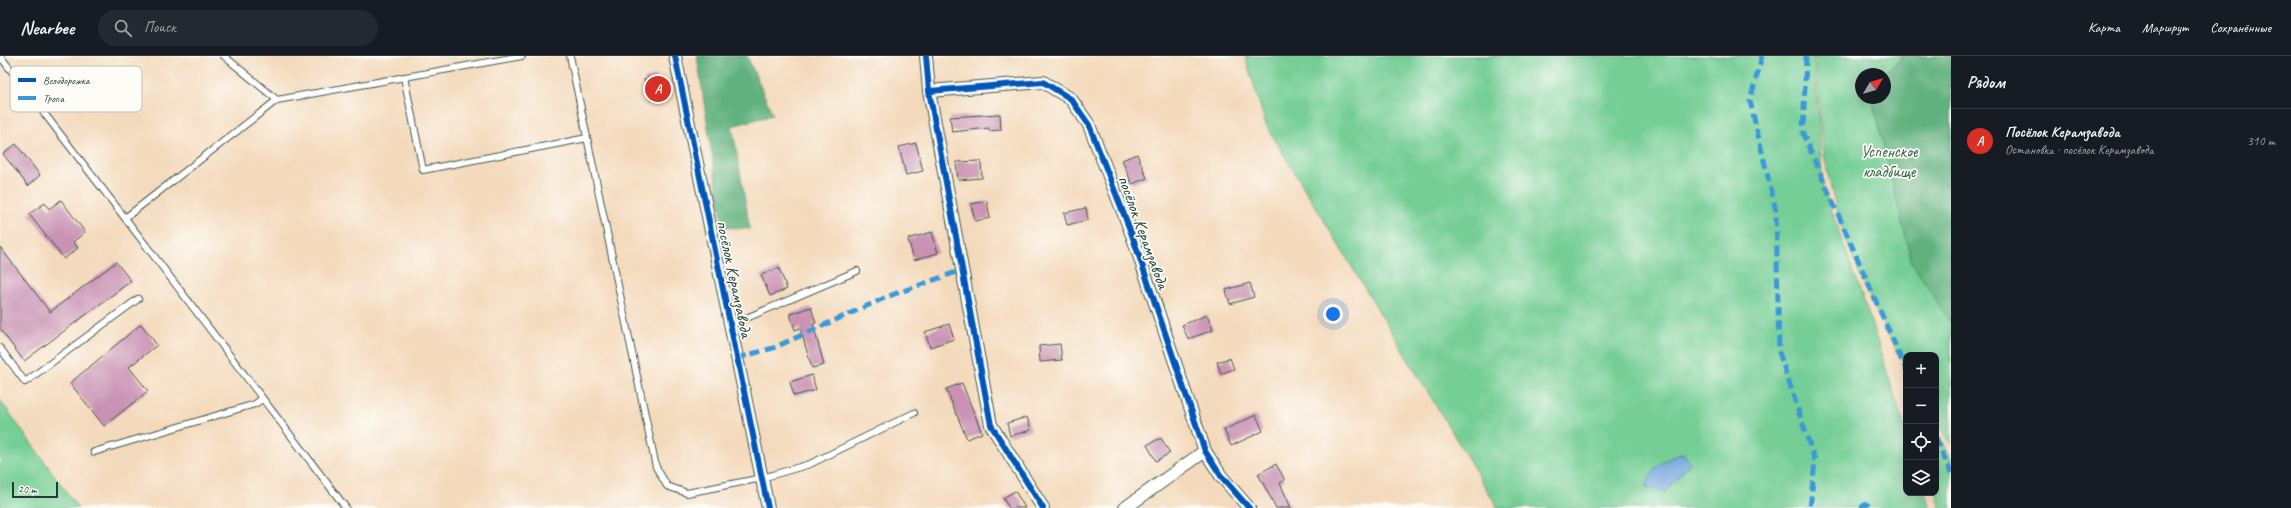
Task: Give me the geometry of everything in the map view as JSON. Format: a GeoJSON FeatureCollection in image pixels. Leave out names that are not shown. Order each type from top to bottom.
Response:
{"type":"FeatureCollection","features":[{"type":"Feature","properties":{"kind":"street","name":"посёлок Керамзавода"},"geometry":{"type":"LineString","coordinates":[[675,56],[768,508]]}},
{"type":"Feature","properties":{"kind":"street"},"geometry":{"type":"LineString","coordinates":[[926,56],[929,91],[991,425],[1043,508]]}},
{"type":"Feature","properties":{"kind":"street","name":"посёлок Керамзавода"},"geometry":{"type":"LineString","coordinates":[[929,91],[1044,82],[1071,99],[1089,125],[1132,235],[1205,451],[1220,476],[1249,508]]}},
{"type":"Feature","properties":{"kind":"street"},"geometry":{"type":"LineString","coordinates":[[1125,508],[1205,451]]}},
{"type":"Feature","properties":{"kind":"lane"},"geometry":{"type":"LineString","coordinates":[[0,56],[10,69]]}},
{"type":"Feature","properties":{"kind":"lane"},"geometry":{"type":"LineString","coordinates":[[224,56],[278,100]]}},
{"type":"Feature","properties":{"kind":"lane"},"geometry":{"type":"LineString","coordinates":[[125,218],[278,100],[522,56]]}},
{"type":"Feature","properties":{"kind":"lane"},"geometry":{"type":"LineString","coordinates":[[570,56],[656,468],[667,486],[687,493],[762,478],[810,464],[914,413]]}},
{"type":"Feature","properties":{"kind":"lane"},"geometry":{"type":"LineString","coordinates":[[404,77],[423,170],[587,138]]}},
{"type":"Feature","properties":{"kind":"lane"},"geometry":{"type":"LineString","coordinates":[[43,112],[346,508]]}},
{"type":"Feature","properties":{"kind":"lane"},"geometry":{"type":"LineString","coordinates":[[730,325],[857,271]]}},
{"type":"Feature","properties":{"kind":"lane"},"geometry":{"type":"LineString","coordinates":[[0,348],[25,382],[138,299]]}},
{"type":"Feature","properties":{"kind":"lane"},"geometry":{"type":"LineString","coordinates":[[94,452],[255,404],[262,399]]}},
{"type":"Feature","properties":{"kind":"green space"},"geometry":{"type":"Polygon","coordinates":[[[697,56],[747,56],[773,115],[732,126],[750,229],[723,227],[697,56]]]}},
{"type":"Feature","properties":{"kind":"green space"},"geometry":{"type":"Polygon","coordinates":[[[1245,56],[1814,56],[1823,187],[1868,312],[1903,423],[1903,496],[1926,496],[1930,508],[1498,508],[1266,125],[1245,56]]]}},
{"type":"Feature","properties":{"kind":"green space","name":"Успенское кладбище"},"geometry":{"type":"Polygon","coordinates":[[[1816,56],[1951,56],[1951,444],[1939,423],[1939,352],[1903,352],[1903,362],[1892,342],[1857,269],[1839,219],[1826,165],[1821,125],[1816,56]]]}},
{"type":"Feature","properties":{"kind":"green space"},"geometry":{"type":"Polygon","coordinates":[[[1904,56],[1951,56],[1951,324],[1912,263],[1873,104],[1891,104],[1890,68],[1904,56]]]}},
{"type":"Feature","properties":{"kind":"green space"},"geometry":{"type":"Polygon","coordinates":[[[0,400],[78,508],[0,508],[0,400]]]}},
{"type":"Feature","properties":{"kind":"green space"},"geometry":{"type":"Polygon","coordinates":[[[1939,437],[1951,458],[1951,508],[1941,508],[1937,496],[1939,496],[1939,437]]]}},
{"type":"Feature","properties":{"kind":"water"},"geometry":{"type":"Polygon","coordinates":[[[1683,453],[1690,463],[1665,492],[1646,487],[1652,474],[1659,465],[1683,453]]]}},
{"type":"Feature","properties":{"kind":"building"},"geometry":{"type":"Polygon","coordinates":[[[656,76],[662,98],[651,101],[644,79],[656,76]]]}},
{"type":"Feature","properties":{"kind":"building"},"geometry":{"type":"Polygon","coordinates":[[[1000,114],[1001,130],[989,131],[989,128],[952,132],[950,117],[1000,114]]]}},
{"type":"Feature","properties":{"kind":"building"},"geometry":{"type":"Polygon","coordinates":[[[916,143],[923,171],[906,175],[899,147],[916,143]]]}},
{"type":"Feature","properties":{"kind":"building"},"geometry":{"type":"Polygon","coordinates":[[[16,144],[40,175],[28,186],[3,154],[16,144]]]}},
{"type":"Feature","properties":{"kind":"building"},"geometry":{"type":"Polygon","coordinates":[[[1137,154],[1147,178],[1132,184],[1122,160],[1137,154]]]}},
{"type":"Feature","properties":{"kind":"building"},"geometry":{"type":"Polygon","coordinates":[[[981,161],[982,178],[958,180],[956,162],[981,161]]]}},
{"type":"Feature","properties":{"kind":"building"},"geometry":{"type":"Polygon","coordinates":[[[61,200],[85,232],[73,242],[78,248],[64,259],[29,214],[45,203],[49,209],[61,200]]]}},
{"type":"Feature","properties":{"kind":"building"},"geometry":{"type":"Polygon","coordinates":[[[987,201],[990,218],[975,221],[971,204],[987,201]]]}},
{"type":"Feature","properties":{"kind":"building"},"geometry":{"type":"Polygon","coordinates":[[[1086,208],[1088,220],[1067,225],[1064,213],[1086,208]]]}},
{"type":"Feature","properties":{"kind":"building"},"geometry":{"type":"Polygon","coordinates":[[[932,232],[938,253],[914,260],[908,239],[932,232]]]}},
{"type":"Feature","properties":{"kind":"building"},"geometry":{"type":"Polygon","coordinates":[[[0,247],[50,312],[116,262],[131,281],[24,361],[0,329],[0,247]]]}},
{"type":"Feature","properties":{"kind":"building"},"geometry":{"type":"Polygon","coordinates":[[[779,268],[787,289],[770,296],[761,275],[779,268]]]}},
{"type":"Feature","properties":{"kind":"building"},"geometry":{"type":"Polygon","coordinates":[[[1250,283],[1254,297],[1230,304],[1226,290],[1250,283]]]}},
{"type":"Feature","properties":{"kind":"building"},"geometry":{"type":"Polygon","coordinates":[[[811,307],[816,323],[813,324],[824,365],[812,368],[800,328],[795,330],[790,314],[811,307]]]}},
{"type":"Feature","properties":{"kind":"building"},"geometry":{"type":"Polygon","coordinates":[[[1207,315],[1213,330],[1188,339],[1182,325],[1207,315]]]}},
{"type":"Feature","properties":{"kind":"building"},"geometry":{"type":"Polygon","coordinates":[[[141,324],[157,345],[129,367],[148,391],[104,426],[70,383],[141,324]]]}},
{"type":"Feature","properties":{"kind":"building"},"geometry":{"type":"Polygon","coordinates":[[[949,324],[954,339],[930,347],[925,332],[949,324]]]}},
{"type":"Feature","properties":{"kind":"building"},"geometry":{"type":"Polygon","coordinates":[[[1060,344],[1062,360],[1040,362],[1039,346],[1060,344]]]}},
{"type":"Feature","properties":{"kind":"building"},"geometry":{"type":"Polygon","coordinates":[[[1230,358],[1234,369],[1221,374],[1217,362],[1230,358]]]}},
{"type":"Feature","properties":{"kind":"building"},"geometry":{"type":"Polygon","coordinates":[[[812,375],[816,390],[794,396],[790,382],[812,375]]]}},
{"type":"Feature","properties":{"kind":"building"},"geometry":{"type":"Polygon","coordinates":[[[962,383],[982,433],[967,439],[946,389],[962,383]]]}},
{"type":"Feature","properties":{"kind":"building"},"geometry":{"type":"Polygon","coordinates":[[[1256,415],[1263,431],[1231,446],[1224,430],[1256,415]]]}},
{"type":"Feature","properties":{"kind":"building"},"geometry":{"type":"Polygon","coordinates":[[[1027,417],[1031,430],[1010,436],[1007,423],[1027,417]]]}},
{"type":"Feature","properties":{"kind":"building"},"geometry":{"type":"Polygon","coordinates":[[[1161,438],[1170,453],[1156,461],[1147,445],[1161,438]]]}},
{"type":"Feature","properties":{"kind":"building"},"geometry":{"type":"Polygon","coordinates":[[[1276,464],[1285,480],[1280,483],[1291,508],[1276,508],[1258,474],[1276,464]]]}},
{"type":"Feature","properties":{"kind":"building"},"geometry":{"type":"Polygon","coordinates":[[[1015,491],[1025,508],[1009,508],[1003,498],[1015,491]]]}},
{"type":"Feature","properties":{"kind":"marked path"},"geometry":{"type":"LineString","coordinates":[[1762,56],[1750,101],[1776,211],[1779,352],[1815,461],[1810,508]]}},
{"type":"Feature","properties":{"kind":"marked path"},"geometry":{"type":"LineString","coordinates":[[1806,56],[1803,134],[1903,363]]}},
{"type":"Feature","properties":{"kind":"marked path"},"geometry":{"type":"LineString","coordinates":[[737,358],[773,348],[889,296],[962,270]]}},
{"type":"Feature","properties":{"kind":"marked path"},"geometry":{"type":"LineString","coordinates":[[1939,445],[1951,473]]}},
{"type":"Feature","properties":{"kind":"marked path"},"geometry":{"type":"LineString","coordinates":[[1861,508],[1866,504],[1872,508]]}},
{"type":"Feature","properties":{"kind":"cycle path"},"geometry":{"type":"LineString","coordinates":[[675,56],[768,508]]}},
{"type":"Feature","properties":{"kind":"cycle path"},"geometry":{"type":"LineString","coordinates":[[926,56],[929,91],[991,425],[1043,508]]}},
{"type":"Feature","properties":{"kind":"cycle path"},"geometry":{"type":"LineString","coordinates":[[929,91],[1043,82],[1071,99],[1089,125],[1132,235],[1205,451],[1221,476],[1249,508]]}},
{"type":"Feature","properties":{"kind":"place","name":"Посёлок Керамзавода"},"geometry":{"type":"Point","coordinates":[658,89]}}]}
